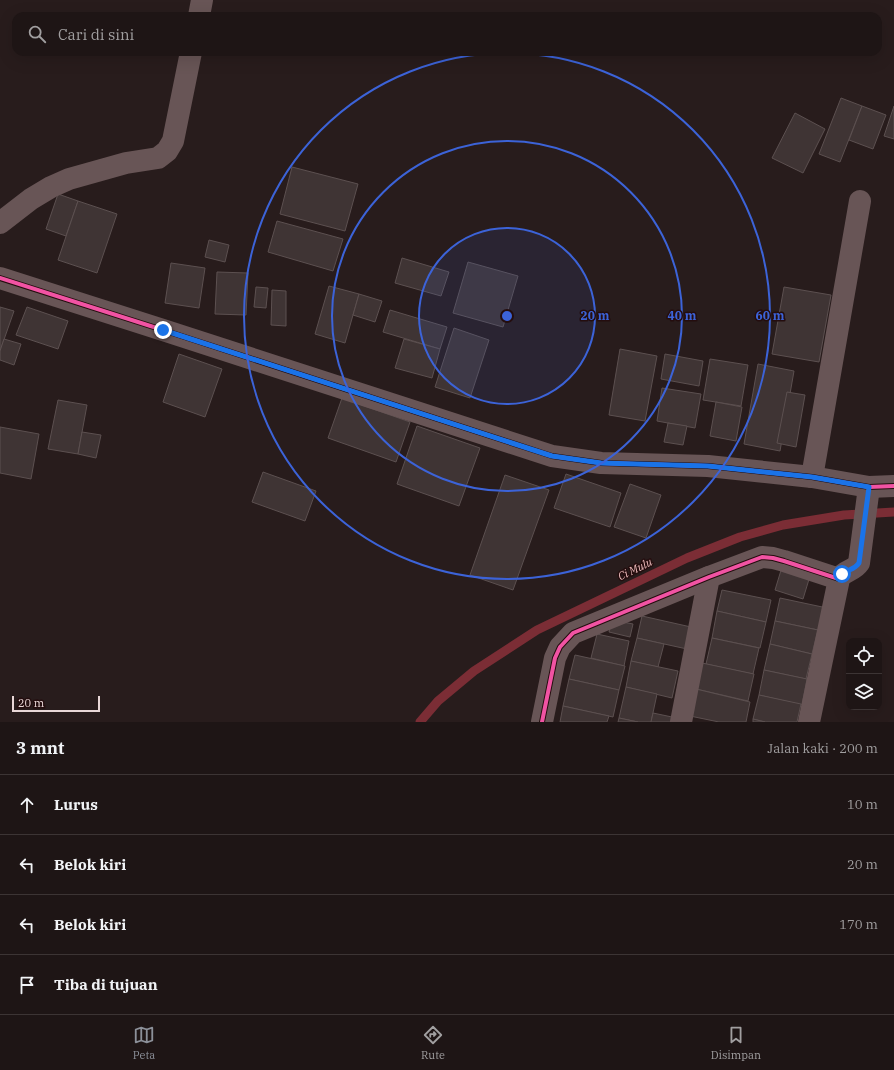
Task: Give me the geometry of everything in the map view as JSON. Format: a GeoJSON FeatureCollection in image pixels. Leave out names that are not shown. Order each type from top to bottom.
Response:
{"type":"FeatureCollection","features":[{"type":"Feature","properties":{"kind":"street"},"geometry":{"type":"LineString","coordinates":[[200,12],[202,0]]}},
{"type":"Feature","properties":{"kind":"street"},"geometry":{"type":"LineString","coordinates":[[0,223],[31,198],[69,179],[126,163],[158,158],[167,152],[173,141],[190,56]]}},
{"type":"Feature","properties":{"kind":"street"},"geometry":{"type":"LineString","coordinates":[[812,477],[860,201]]}},
{"type":"Feature","properties":{"kind":"street"},"geometry":{"type":"LineString","coordinates":[[0,278],[552,456],[601,463],[708,466],[812,477],[868,495],[894,486]]}},
{"type":"Feature","properties":{"kind":"street"},"geometry":{"type":"LineString","coordinates":[[809,722],[839,579],[842,574],[853,569],[859,563],[868,495]]}},
{"type":"Feature","properties":{"kind":"street"},"geometry":{"type":"LineString","coordinates":[[542,722],[555,658],[560,647],[573,633],[709,576],[762,557],[784,560],[839,579]]}},
{"type":"Feature","properties":{"kind":"street"},"geometry":{"type":"LineString","coordinates":[[681,722],[709,576]]}},
{"type":"Feature","properties":{"kind":"building"},"geometry":{"type":"Polygon","coordinates":[[[841,98],[862,106],[840,162],[819,154],[841,98]]]}},
{"type":"Feature","properties":{"kind":"building"},"geometry":{"type":"Polygon","coordinates":[[[862,106],[886,115],[873,149],[849,140],[862,106]]]}},
{"type":"Feature","properties":{"kind":"building"},"geometry":{"type":"Polygon","coordinates":[[[894,106],[894,139],[884,136],[894,106]]]}},
{"type":"Feature","properties":{"kind":"building"},"geometry":{"type":"Polygon","coordinates":[[[795,113],[825,129],[803,173],[772,158],[795,113]]]}},
{"type":"Feature","properties":{"kind":"building"},"geometry":{"type":"Polygon","coordinates":[[[292,167],[358,184],[345,231],[280,214],[292,167]]]}},
{"type":"Feature","properties":{"kind":"building"},"geometry":{"type":"Polygon","coordinates":[[[58,194],[78,201],[66,236],[46,229],[58,194]]]}},
{"type":"Feature","properties":{"kind":"building"},"geometry":{"type":"Polygon","coordinates":[[[78,201],[117,214],[97,273],[58,260],[78,201]]]}},
{"type":"Feature","properties":{"kind":"building"},"geometry":{"type":"Polygon","coordinates":[[[277,221],[343,239],[333,271],[268,252],[277,221]]]}},
{"type":"Feature","properties":{"kind":"building"},"geometry":{"type":"Polygon","coordinates":[[[209,240],[229,245],[225,262],[205,257],[209,240]]]}},
{"type":"Feature","properties":{"kind":"building"},"geometry":{"type":"Polygon","coordinates":[[[402,258],[449,272],[441,296],[395,283],[402,258]]]}},
{"type":"Feature","properties":{"kind":"building"},"geometry":{"type":"Polygon","coordinates":[[[468,262],[518,276],[503,327],[453,313],[468,262]]]}},
{"type":"Feature","properties":{"kind":"building"},"geometry":{"type":"Polygon","coordinates":[[[171,263],[205,268],[199,308],[165,303],[171,263]]]}},
{"type":"Feature","properties":{"kind":"building"},"geometry":{"type":"Polygon","coordinates":[[[217,272],[248,273],[246,315],[215,314],[217,272]]]}},
{"type":"Feature","properties":{"kind":"building"},"geometry":{"type":"Polygon","coordinates":[[[329,286],[359,294],[345,343],[315,334],[329,286]]]}},
{"type":"Feature","properties":{"kind":"building"},"geometry":{"type":"Polygon","coordinates":[[[256,287],[268,288],[266,308],[254,307],[256,287]]]}},
{"type":"Feature","properties":{"kind":"building"},"geometry":{"type":"Polygon","coordinates":[[[784,287],[831,295],[819,362],[772,354],[784,287]]]}},
{"type":"Feature","properties":{"kind":"building"},"geometry":{"type":"Polygon","coordinates":[[[272,290],[286,291],[286,326],[271,325],[272,290]]]}},
{"type":"Feature","properties":{"kind":"building"},"geometry":{"type":"Polygon","coordinates":[[[359,294],[382,301],[375,322],[353,315],[359,294]]]}},
{"type":"Feature","properties":{"kind":"building"},"geometry":{"type":"Polygon","coordinates":[[[0,307],[14,311],[0,351],[0,307]]]}},
{"type":"Feature","properties":{"kind":"building"},"geometry":{"type":"Polygon","coordinates":[[[27,307],[68,321],[58,349],[16,335],[27,307]]]}},
{"type":"Feature","properties":{"kind":"building"},"geometry":{"type":"Polygon","coordinates":[[[390,310],[447,327],[440,349],[383,332],[390,310]]]}},
{"type":"Feature","properties":{"kind":"building"},"geometry":{"type":"Polygon","coordinates":[[[454,328],[489,340],[470,398],[435,387],[454,328]]]}},
{"type":"Feature","properties":{"kind":"building"},"geometry":{"type":"Polygon","coordinates":[[[4,339],[21,344],[14,365],[0,360],[0,351],[4,339]]]}},
{"type":"Feature","properties":{"kind":"building"},"geometry":{"type":"Polygon","coordinates":[[[404,339],[440,349],[432,378],[395,368],[404,339]]]}},
{"type":"Feature","properties":{"kind":"building"},"geometry":{"type":"Polygon","coordinates":[[[620,349],[657,356],[645,421],[609,415],[620,349]]]}},
{"type":"Feature","properties":{"kind":"building"},"geometry":{"type":"Polygon","coordinates":[[[179,354],[222,369],[205,417],[163,402],[179,354]]]}},
{"type":"Feature","properties":{"kind":"building"},"geometry":{"type":"Polygon","coordinates":[[[665,354],[703,361],[699,386],[661,379],[665,354]]]}},
{"type":"Feature","properties":{"kind":"building"},"geometry":{"type":"Polygon","coordinates":[[[710,359],[748,365],[741,406],[703,400],[710,359]]]}},
{"type":"Feature","properties":{"kind":"building"},"geometry":{"type":"Polygon","coordinates":[[[758,364],[794,371],[780,451],[744,444],[758,364]]]}},
{"type":"Feature","properties":{"kind":"building"},"geometry":{"type":"Polygon","coordinates":[[[662,388],[701,394],[695,428],[657,421],[662,388]]]}},
{"type":"Feature","properties":{"kind":"building"},"geometry":{"type":"Polygon","coordinates":[[[787,392],[805,395],[796,447],[777,443],[787,392]]]}},
{"type":"Feature","properties":{"kind":"building"},"geometry":{"type":"Polygon","coordinates":[[[342,398],[410,422],[396,462],[328,438],[342,398]]]}},
{"type":"Feature","properties":{"kind":"building"},"geometry":{"type":"Polygon","coordinates":[[[58,400],[87,405],[78,454],[48,449],[58,400]]]}},
{"type":"Feature","properties":{"kind":"building"},"geometry":{"type":"Polygon","coordinates":[[[716,402],[742,407],[736,441],[710,436],[716,402]]]}},
{"type":"Feature","properties":{"kind":"building"},"geometry":{"type":"Polygon","coordinates":[[[668,423],[687,426],[683,445],[664,442],[668,423]]]}},
{"type":"Feature","properties":{"kind":"building"},"geometry":{"type":"Polygon","coordinates":[[[417,426],[480,448],[459,506],[397,484],[417,426]]]}},
{"type":"Feature","properties":{"kind":"building"},"geometry":{"type":"Polygon","coordinates":[[[0,427],[39,434],[31,479],[0,473],[0,427]]]}},
{"type":"Feature","properties":{"kind":"building"},"geometry":{"type":"Polygon","coordinates":[[[82,432],[101,435],[96,458],[78,454],[82,432]]]}},
{"type":"Feature","properties":{"kind":"building"},"geometry":{"type":"Polygon","coordinates":[[[263,472],[316,491],[305,521],[252,502],[263,472]]]}},
{"type":"Feature","properties":{"kind":"building"},"geometry":{"type":"Polygon","coordinates":[[[566,474],[621,493],[610,527],[554,508],[566,474]]]}},
{"type":"Feature","properties":{"kind":"building"},"geometry":{"type":"Polygon","coordinates":[[[505,475],[549,490],[513,590],[470,575],[505,475]]]}},
{"type":"Feature","properties":{"kind":"building"},"geometry":{"type":"Polygon","coordinates":[[[630,484],[661,495],[646,538],[614,527],[630,484]]]}},
{"type":"Feature","properties":{"kind":"building"},"geometry":{"type":"Polygon","coordinates":[[[782,567],[810,576],[803,599],[775,590],[782,567]]]}},
{"type":"Feature","properties":{"kind":"building"},"geometry":{"type":"Polygon","coordinates":[[[722,590],[771,600],[766,622],[717,611],[722,590]]]}},
{"type":"Feature","properties":{"kind":"building"},"geometry":{"type":"Polygon","coordinates":[[[780,598],[827,608],[818,630],[775,621],[780,598]]]}},
{"type":"Feature","properties":{"kind":"building"},"geometry":{"type":"Polygon","coordinates":[[[717,611],[766,622],[760,648],[712,638],[717,611]]]}},
{"type":"Feature","properties":{"kind":"building"},"geometry":{"type":"Polygon","coordinates":[[[642,616],[691,627],[687,649],[637,638],[642,616]]]}},
{"type":"Feature","properties":{"kind":"building"},"geometry":{"type":"Polygon","coordinates":[[[612,620],[633,624],[630,637],[609,632],[612,620]]]}},
{"type":"Feature","properties":{"kind":"building"},"geometry":{"type":"Polygon","coordinates":[[[775,621],[818,630],[812,654],[770,644],[775,621]]]}},
{"type":"Feature","properties":{"kind":"building"},"geometry":{"type":"Polygon","coordinates":[[[597,634],[629,641],[624,666],[591,658],[597,634]]]}},
{"type":"Feature","properties":{"kind":"building"},"geometry":{"type":"Polygon","coordinates":[[[637,638],[664,644],[658,667],[631,661],[637,638]]]}},
{"type":"Feature","properties":{"kind":"building"},"geometry":{"type":"Polygon","coordinates":[[[712,638],[759,648],[753,674],[706,664],[712,638]]]}},
{"type":"Feature","properties":{"kind":"building"},"geometry":{"type":"Polygon","coordinates":[[[770,644],[812,654],[806,679],[764,670],[770,644]]]}},
{"type":"Feature","properties":{"kind":"building"},"geometry":{"type":"Polygon","coordinates":[[[575,655],[625,666],[619,690],[569,679],[575,655]]]}},
{"type":"Feature","properties":{"kind":"building"},"geometry":{"type":"Polygon","coordinates":[[[631,661],[678,671],[672,698],[626,687],[631,661]]]}},
{"type":"Feature","properties":{"kind":"building"},"geometry":{"type":"Polygon","coordinates":[[[702,663],[754,674],[748,701],[696,689],[702,663]]]}},
{"type":"Feature","properties":{"kind":"building"},"geometry":{"type":"Polygon","coordinates":[[[764,670],[807,679],[802,705],[759,695],[764,670]]]}},
{"type":"Feature","properties":{"kind":"building"},"geometry":{"type":"Polygon","coordinates":[[[569,679],[619,690],[613,717],[563,706],[569,679]]]}},
{"type":"Feature","properties":{"kind":"building"},"geometry":{"type":"Polygon","coordinates":[[[626,687],[657,694],[651,722],[638,722],[619,718],[626,687]]]}},
{"type":"Feature","properties":{"kind":"building"},"geometry":{"type":"Polygon","coordinates":[[[696,689],[750,702],[746,722],[719,722],[690,716],[696,689]]]}},
{"type":"Feature","properties":{"kind":"building"},"geometry":{"type":"Polygon","coordinates":[[[759,695],[801,704],[797,722],[765,722],[753,719],[759,695]]]}},
{"type":"Feature","properties":{"kind":"building"},"geometry":{"type":"Polygon","coordinates":[[[563,706],[609,716],[607,722],[560,722],[563,706]]]}},
{"type":"Feature","properties":{"kind":"building"},"geometry":{"type":"Polygon","coordinates":[[[653,713],[672,717],[671,722],[651,722],[653,713]]]}},
{"type":"Feature","properties":{"kind":"building"},"geometry":{"type":"Polygon","coordinates":[[[619,718],[638,722],[618,722],[619,718]]]}},
{"type":"Feature","properties":{"kind":"building"},"geometry":{"type":"Polygon","coordinates":[[[753,719],[765,722],[753,722],[753,719]]]}},
{"type":"Feature","properties":{"kind":"waterway","name":"Ci Mulu"},"geometry":{"type":"LineString","coordinates":[[420,722],[438,701],[474,671],[537,630],[687,558],[740,537],[783,525],[844,515],[894,512]]}},
{"type":"Feature","properties":{"kind":"cycle path"},"geometry":{"type":"LineString","coordinates":[[0,278],[552,456],[601,463],[708,466],[812,477],[869,487],[894,486]]}},
{"type":"Feature","properties":{"kind":"cycle path"},"geometry":{"type":"LineString","coordinates":[[542,722],[555,658],[560,647],[573,633],[709,577],[762,557],[784,561],[839,579]]}},
{"type":"Feature","properties":{"kind":"route"},"geometry":{"type":"LineString","coordinates":[[163,330],[528,450],[552,456],[601,463],[708,466],[812,477],[869,487],[859,563],[853,569],[842,574]]}}]}
